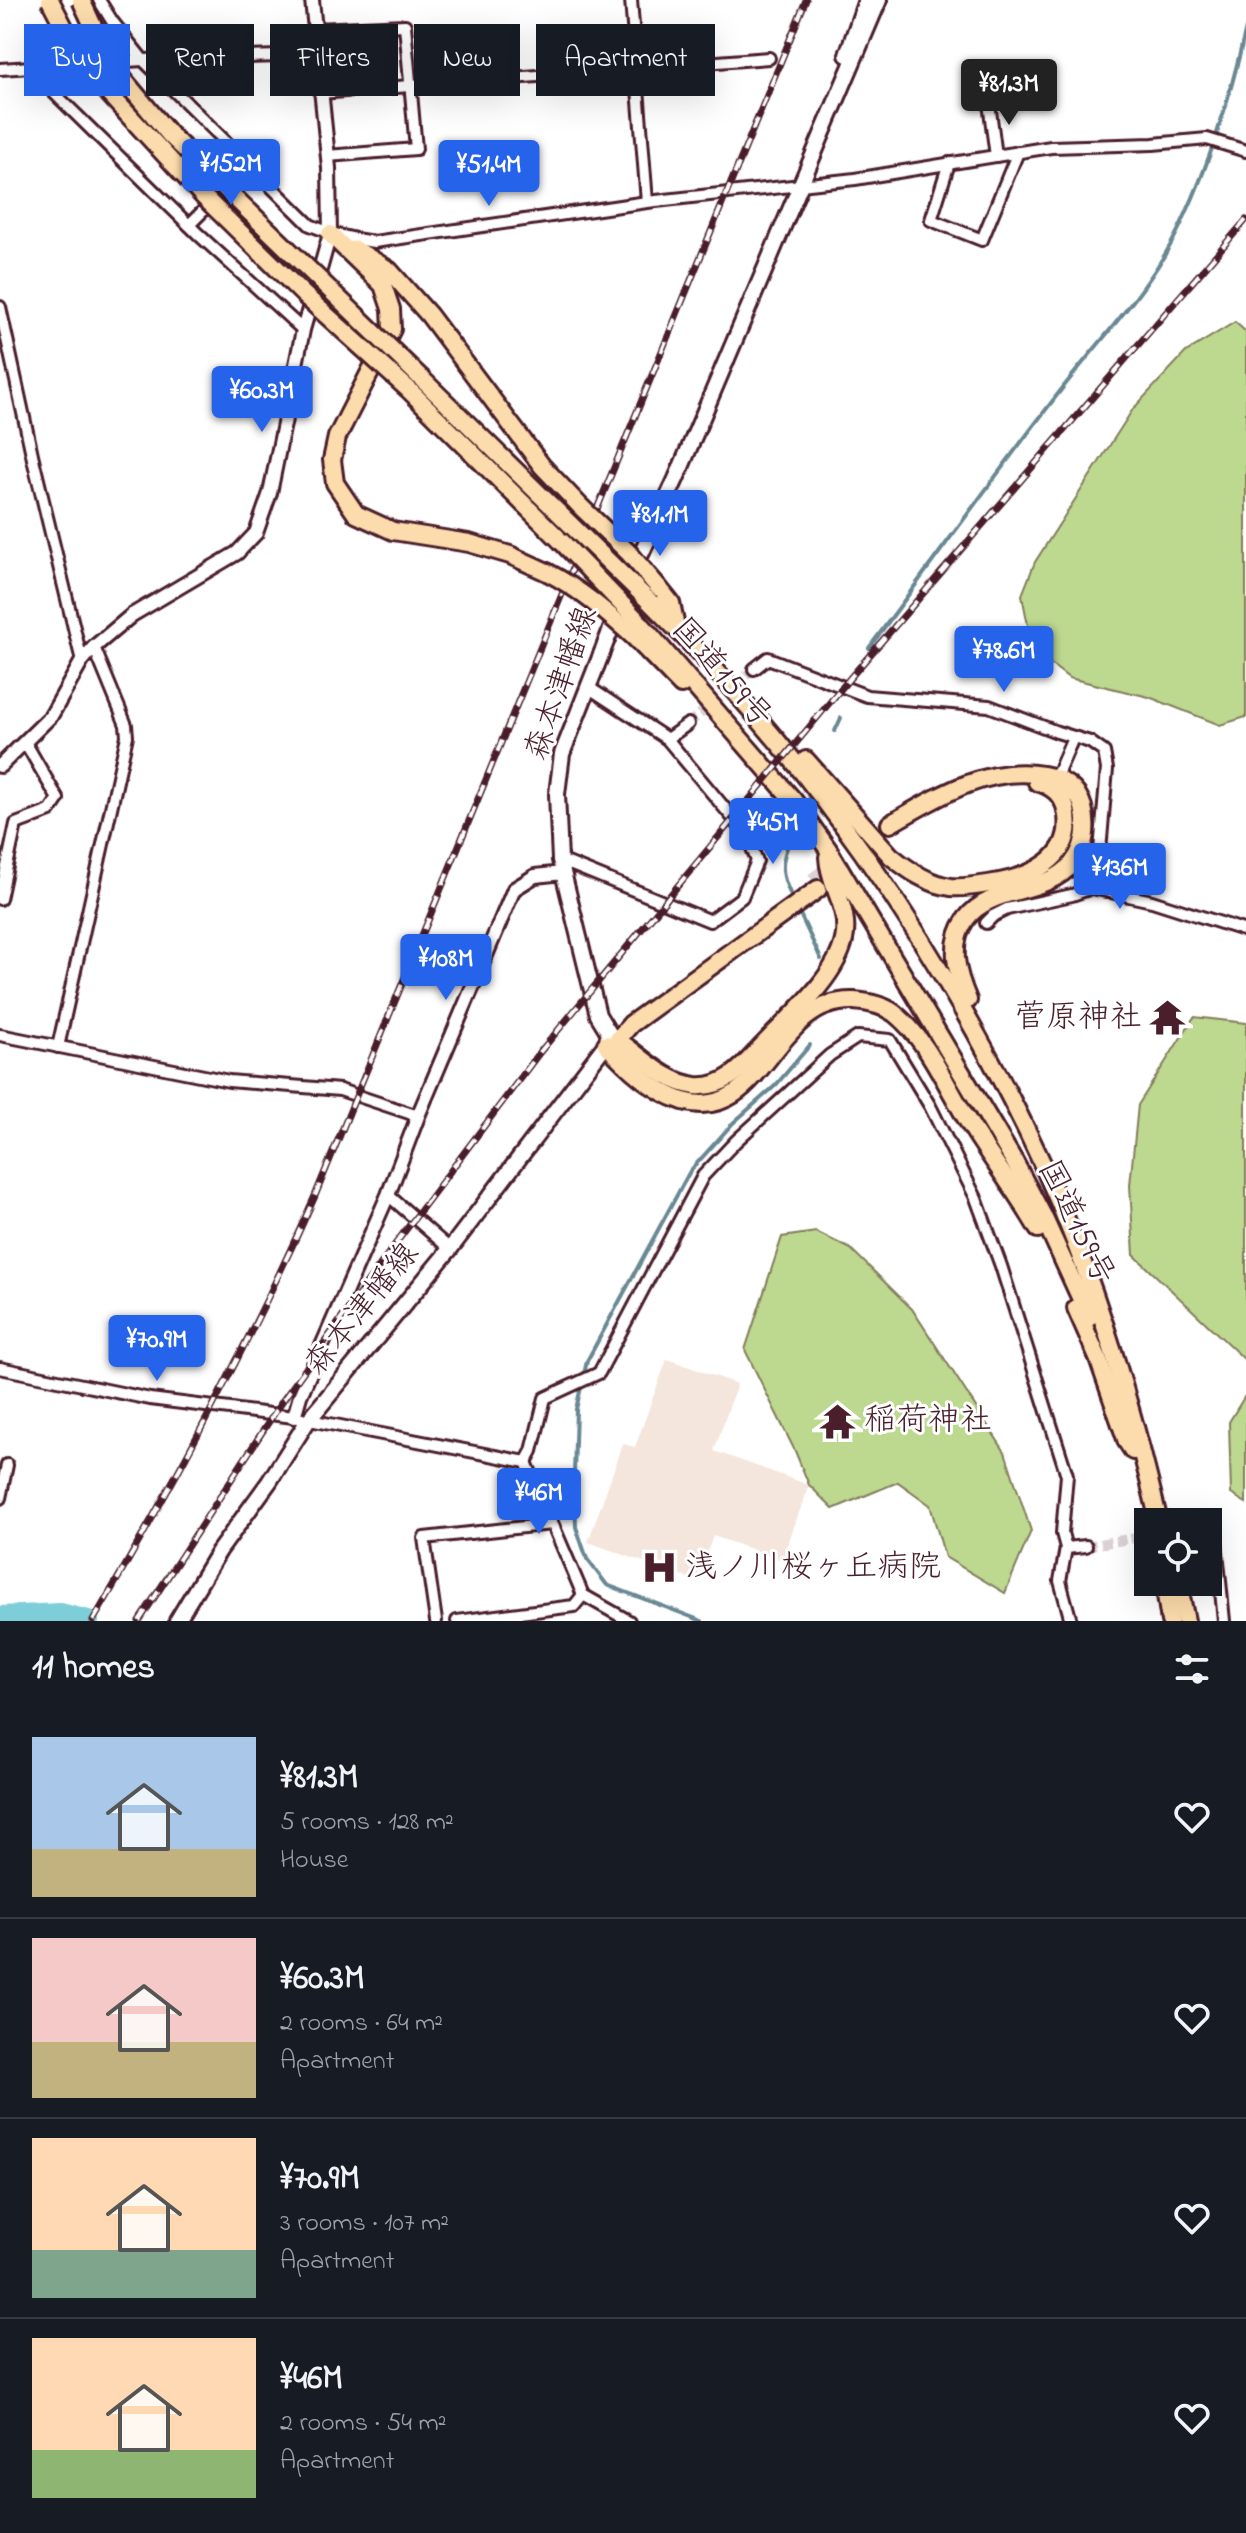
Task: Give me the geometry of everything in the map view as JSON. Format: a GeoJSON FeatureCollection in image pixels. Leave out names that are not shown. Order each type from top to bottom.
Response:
{"type":"FeatureCollection","features":[{"type":"Feature","properties":{"kind":"highway","name":"国道159号"},"geometry":{"type":"LineString","coordinates":[[50,0],[79,56],[119,106],[204,197],[303,294],[415,384],[571,525],[655,595],[676,628],[737,693],[835,812],[893,894],[948,983],[1028,1133],[1062,1212],[1107,1335],[1156,1508]]}},
{"type":"Feature","properties":{"kind":"highway","name":"国道159号"},"geometry":{"type":"LineString","coordinates":[[81,0],[100,41],[124,80],[169,134],[415,384],[561,541],[636,629],[794,801],[828,849],[959,1066],[1043,1216],[1083,1301],[1103,1353],[1147,1508]]}},
{"type":"Feature","properties":{"kind":"highway"},"geometry":{"type":"LineString","coordinates":[[330,234],[389,270],[429,315],[542,466],[629,553],[655,595]]}},
{"type":"Feature","properties":{"kind":"highway"},"geometry":{"type":"LineString","coordinates":[[330,234],[383,285],[391,309],[392,329],[337,437],[332,460],[335,483],[356,514],[393,531],[469,543],[510,555],[570,584],[636,629]]}},
{"type":"Feature","properties":{"kind":"highway"},"geometry":{"type":"LineString","coordinates":[[737,693],[768,717],[891,856],[906,869],[936,883],[953,887],[1003,882],[1026,875],[1046,864],[1064,842],[1068,823],[1065,805],[1054,782]]}},
{"type":"Feature","properties":{"kind":"highway"},"geometry":{"type":"LineString","coordinates":[[892,828],[976,787],[1054,782],[1071,787],[1081,801],[1087,832],[1070,867],[1058,876],[986,902],[967,917],[958,933],[955,958],[959,978],[979,1023],[1019,1099],[1065,1199],[1110,1324],[1107,1335]]}},
{"type":"Feature","properties":{"kind":"highway"},"geometry":{"type":"LineString","coordinates":[[611,1039],[679,1082],[716,1085],[732,1076],[801,1006],[838,956],[844,939],[845,918],[842,900],[829,872],[828,849]]}},
{"type":"Feature","properties":{"kind":"highway"},"geometry":{"type":"LineString","coordinates":[[611,1039],[816,885]]}},
{"type":"Feature","properties":{"kind":"highway"},"geometry":{"type":"LineString","coordinates":[[611,1039],[638,1076],[662,1092],[692,1103],[717,1103],[740,1090],[805,1016],[825,1003],[872,1003],[892,1012],[925,1048],[1047,1245],[1092,1344],[1133,1451]]}},
{"type":"Feature","properties":{"kind":"highway"},"geometry":{"type":"LineString","coordinates":[[1166,1596],[1170,1621]]}},
{"type":"Feature","properties":{"kind":"highway"},"geometry":{"type":"LineString","coordinates":[[1174,1596],[1178,1621]]}},
{"type":"Feature","properties":{"kind":"highway"},"geometry":{"type":"LineString","coordinates":[[1181,1596],[1186,1621]]}},
{"type":"Feature","properties":{"kind":"main road","name":"森本津幡線"},"geometry":{"type":"LineString","coordinates":[[835,101],[835,92],[866,0]]}},
{"type":"Feature","properties":{"kind":"main road","name":"森本津幡線"},"geometry":{"type":"LineString","coordinates":[[180,1620],[219,1551],[269,1482],[301,1420],[450,1249],[611,1039],[598,1015],[561,866],[557,794],[562,754],[637,563],[676,479],[879,0]]}},
{"type":"Feature","properties":{"kind":"street"},"geometry":{"type":"LineString","coordinates":[[99,0],[143,60],[310,225],[330,234],[374,242],[647,202],[855,179],[1051,147],[1214,142],[1246,151]]}},
{"type":"Feature","properties":{"kind":"street"},"geometry":{"type":"LineString","coordinates":[[312,0],[314,24]]}},
{"type":"Feature","properties":{"kind":"street"},"geometry":{"type":"LineString","coordinates":[[631,0],[633,24]]}},
{"type":"Feature","properties":{"kind":"street"},"geometry":{"type":"LineString","coordinates":[[327,156],[416,149],[405,25],[398,25]]}},
{"type":"Feature","properties":{"kind":"street"},"geometry":{"type":"LineString","coordinates":[[130,61],[270,56]]}},
{"type":"Feature","properties":{"kind":"street"},"geometry":{"type":"LineString","coordinates":[[715,62],[769,58]]}},
{"type":"Feature","properties":{"kind":"street"},"geometry":{"type":"LineString","coordinates":[[0,69],[24,68]]}},
{"type":"Feature","properties":{"kind":"street"},"geometry":{"type":"LineString","coordinates":[[398,86],[536,76]]}},
{"type":"Feature","properties":{"kind":"street"},"geometry":{"type":"LineString","coordinates":[[57,96],[265,298],[303,330]]}},
{"type":"Feature","properties":{"kind":"street"},"geometry":{"type":"LineString","coordinates":[[0,766],[51,716],[82,661],[94,647],[132,615],[237,553],[256,533],[270,493],[303,330],[330,234],[327,156],[320,96]]}},
{"type":"Feature","properties":{"kind":"street"},"geometry":{"type":"LineString","coordinates":[[639,96],[647,202]]}},
{"type":"Feature","properties":{"kind":"street"},"geometry":{"type":"LineString","coordinates":[[989,103],[996,156]]}},
{"type":"Feature","properties":{"kind":"street"},"geometry":{"type":"LineString","coordinates":[[949,163],[931,220],[982,240],[1018,152]]}},
{"type":"Feature","properties":{"kind":"street"},"geometry":{"type":"LineString","coordinates":[[189,225],[249,165]]}},
{"type":"Feature","properties":{"kind":"street"},"geometry":{"type":"LineString","coordinates":[[0,307],[82,661]]}},
{"type":"Feature","properties":{"kind":"street"},"geometry":{"type":"LineString","coordinates":[[58,1047],[127,736],[126,725],[94,647]]}},
{"type":"Feature","properties":{"kind":"street"},"geometry":{"type":"LineString","coordinates":[[754,669],[768,658],[867,696],[989,706],[1090,742],[1104,752],[1107,769],[1100,851],[1092,888]]}},
{"type":"Feature","properties":{"kind":"street"},"geometry":{"type":"LineString","coordinates":[[301,1420],[300,1396],[388,1195],[514,889],[535,876],[561,866],[710,921],[742,897],[757,861],[747,835],[667,739],[588,687]]}},
{"type":"Feature","properties":{"kind":"street"},"geometry":{"type":"LineString","coordinates":[[667,739],[688,724]]}},
{"type":"Feature","properties":{"kind":"street"},"geometry":{"type":"LineString","coordinates":[[1054,782],[1073,738]]}},
{"type":"Feature","properties":{"kind":"street"},"geometry":{"type":"LineString","coordinates":[[0,899],[16,824],[50,811],[58,799],[25,742]]}},
{"type":"Feature","properties":{"kind":"street"},"geometry":{"type":"LineString","coordinates":[[986,923],[1007,909],[1092,888],[1152,901],[1246,931]]}},
{"type":"Feature","properties":{"kind":"street"},"geometry":{"type":"LineString","coordinates":[[0,1035],[229,1081],[340,1090],[418,1116]]}},
{"type":"Feature","properties":{"kind":"street"},"geometry":{"type":"LineString","coordinates":[[526,1462],[532,1451],[545,1398],[599,1373],[703,1176],[736,1141],[830,1055],[858,1037],[890,1040],[930,1106],[976,1198],[1001,1266],[1067,1475],[1062,1533],[1066,1548],[1060,1581],[1071,1621]]}},
{"type":"Feature","properties":{"kind":"street"},"geometry":{"type":"LineString","coordinates":[[388,1195],[450,1249]]}},
{"type":"Feature","properties":{"kind":"street"},"geometry":{"type":"LineString","coordinates":[[0,1368],[150,1399],[301,1420],[526,1462]]}},
{"type":"Feature","properties":{"kind":"street"},"geometry":{"type":"LineString","coordinates":[[526,1462],[583,1595],[629,1621]]}},
{"type":"Feature","properties":{"kind":"street"},"geometry":{"type":"LineString","coordinates":[[0,1498],[7,1465]]}},
{"type":"Feature","properties":{"kind":"street"},"geometry":{"type":"LineString","coordinates":[[436,1621],[424,1538],[552,1524]]}},
{"type":"Feature","properties":{"kind":"street"},"geometry":{"type":"LineString","coordinates":[[1066,1548],[1086,1546]]}},
{"type":"Feature","properties":{"kind":"street"},"geometry":{"type":"LineString","coordinates":[[457,1621],[498,1619],[574,1606],[583,1595]]}},
{"type":"Feature","properties":{"kind":"street"},"geometry":{"type":"LineString","coordinates":[[1222,1596],[1224,1621]]}},
{"type":"Feature","properties":{"kind":"shaded area"},"geometry":{"type":"Polygon","coordinates":[[[667,1359],[737,1384],[714,1451],[809,1485],[782,1560],[713,1536],[697,1581],[588,1542],[623,1444],[635,1447],[667,1359]]]}},
{"type":"Feature","properties":{"kind":"green space"},"geometry":{"type":"Polygon","coordinates":[[[1235,322],[1246,332],[1246,717],[1220,725],[1149,697],[1069,678],[1033,651],[1022,595],[1035,562],[1133,409],[1186,352],[1235,322]]]}},
{"type":"Feature","properties":{"kind":"green space"},"geometry":{"type":"Polygon","coordinates":[[[1194,1017],[1246,1023],[1246,1361],[1134,1255],[1130,1185],[1138,1105],[1194,1017]]]}},
{"type":"Feature","properties":{"kind":"green space"},"geometry":{"type":"Polygon","coordinates":[[[816,1232],[851,1249],[912,1309],[1005,1452],[1031,1531],[1005,1593],[945,1557],[930,1505],[898,1482],[833,1509],[809,1485],[745,1350],[782,1237],[816,1232]]]}},
{"type":"Feature","properties":{"kind":"green space"},"geometry":{"type":"Polygon","coordinates":[[[1246,1394],[1246,1503],[1231,1494],[1229,1422],[1246,1394]]]}},
{"type":"Feature","properties":{"kind":"waterway"},"geometry":{"type":"LineString","coordinates":[[869,648],[1012,454],[1159,264],[1184,218],[1212,149],[1246,28]]}},
{"type":"Feature","properties":{"kind":"waterway"},"geometry":{"type":"LineString","coordinates":[[835,731],[841,718]]}},
{"type":"Feature","properties":{"kind":"waterway"},"geometry":{"type":"LineString","coordinates":[[787,848],[783,869],[794,902]]}},
{"type":"Feature","properties":{"kind":"waterway"},"geometry":{"type":"LineString","coordinates":[[798,910],[821,959]]}},
{"type":"Feature","properties":{"kind":"waterway"},"geometry":{"type":"LineString","coordinates":[[702,1621],[607,1585],[587,1559],[576,1527],[576,1409],[587,1361],[690,1171],[733,1123],[776,1085],[810,1045]]}},
{"type":"Feature","properties":{"kind":"waterway"},"geometry":{"type":"LineString","coordinates":[[0,1617],[60,1614],[88,1621]]}},
{"type":"Feature","properties":{"kind":"tunnel"},"geometry":{"type":"LineString","coordinates":[[688,724],[754,669]]}},
{"type":"Feature","properties":{"kind":"tunnel"},"geometry":{"type":"LineString","coordinates":[[813,881],[890,824]]}},
{"type":"Feature","properties":{"kind":"tunnel"},"geometry":{"type":"LineString","coordinates":[[1086,1546],[1134,1538]]}},
{"type":"Feature","properties":{"kind":"railway"},"geometry":{"type":"LineString","coordinates":[[93,1621],[210,1412],[315,1196],[806,0]]}},
{"type":"Feature","properties":{"kind":"railway"},"geometry":{"type":"LineString","coordinates":[[139,1621],[283,1400],[393,1247],[540,1052],[850,678],[1246,220]]}},
{"type":"Feature","properties":{"kind":"place","name":"菅原神社"},"geometry":{"type":"Point","coordinates":[1168,1018]}},
{"type":"Feature","properties":{"kind":"place","name":"稲荷神社"},"geometry":{"type":"Point","coordinates":[838,1421]}},
{"type":"Feature","properties":{"kind":"place","name":"浅ノ川桜ヶ丘病院"},"geometry":{"type":"Point","coordinates":[659,1568]}}]}
